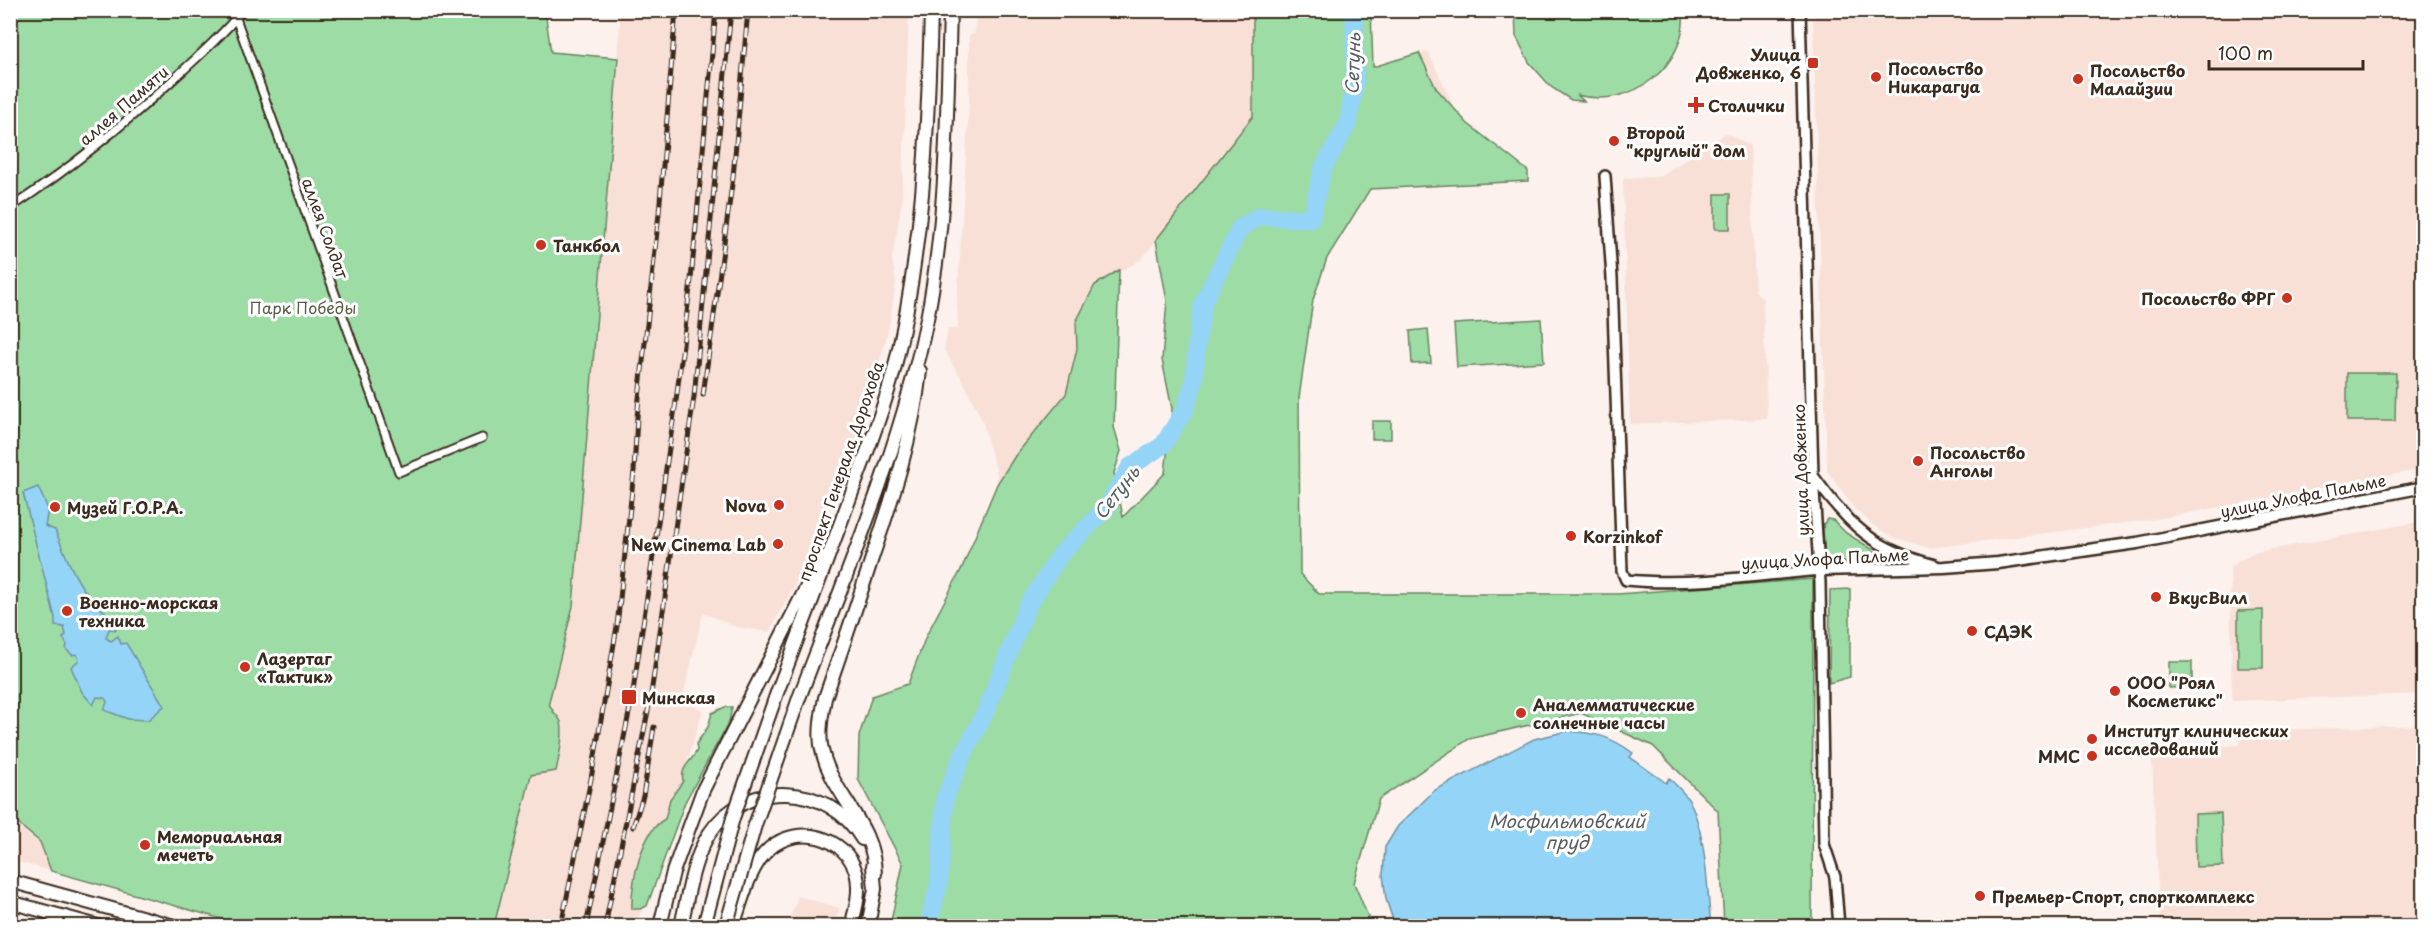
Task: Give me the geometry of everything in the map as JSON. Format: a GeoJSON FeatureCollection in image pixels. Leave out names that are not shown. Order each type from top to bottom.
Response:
{"type":"FeatureCollection","features":[{"type":"Feature","properties":{"kind":"main road","name":"проспект Генерала Дорохова"},"geometry":{"type":"LineString","coordinates":[[704,927],[733,818],[778,690],[848,505],[893,373],[913,278],[919,236],[929,100],[932,10]]}},
{"type":"Feature","properties":{"kind":"main road"},"geometry":{"type":"LineString","coordinates":[[726,927],[755,825],[799,698],[877,493],[897,433],[923,332],[939,242],[950,10]]}},
{"type":"Feature","properties":{"kind":"main road"},"geometry":{"type":"LineString","coordinates":[[868,927],[875,874],[873,850],[865,829],[836,782],[825,757],[820,732],[821,717],[825,698],[890,507],[904,456],[917,395],[923,332]]}},
{"type":"Feature","properties":{"kind":"main road"},"geometry":{"type":"LineString","coordinates":[[660,927],[673,872],[703,790],[848,505]]}},
{"type":"Feature","properties":{"kind":"main road"},"geometry":{"type":"LineString","coordinates":[[681,927],[702,847],[714,826],[742,803],[777,793],[813,798],[844,816],[863,841],[875,874]]}},
{"type":"Feature","properties":{"kind":"main road"},"geometry":{"type":"LineString","coordinates":[[733,927],[752,873],[763,855],[786,838],[804,835],[830,842],[851,861],[858,889],[851,927]]}},
{"type":"Feature","properties":{"kind":"main road"},"geometry":{"type":"LineString","coordinates":[[10,881],[174,927]]}},
{"type":"Feature","properties":{"kind":"main road"},"geometry":{"type":"LineString","coordinates":[[10,902],[98,927]]}},
{"type":"Feature","properties":{"kind":"street","name":"аллея Солдат"},"geometry":{"type":"LineString","coordinates":[[233,10],[399,472],[482,438]]}},
{"type":"Feature","properties":{"kind":"street","name":"аллея Памяти"},"geometry":{"type":"LineString","coordinates":[[10,208],[100,143],[160,92],[243,10]]}},
{"type":"Feature","properties":{"kind":"street","name":"улица Довженко"},"geometry":{"type":"LineString","coordinates":[[1800,10],[1813,475],[1819,570],[1824,844],[1835,877],[1839,927]]}},
{"type":"Feature","properties":{"kind":"street","name":"улица Улофа Пальме"},"geometry":{"type":"LineString","coordinates":[[1605,176],[1612,278],[1622,568],[1626,580],[1648,582],[1721,579],[1819,570],[1944,567],[1998,563],[2137,543],[2424,487]]}},
{"type":"Feature","properties":{"kind":"street"},"geometry":{"type":"LineString","coordinates":[[1813,475],[1836,508],[1851,524],[1870,538],[1894,552],[1944,567]]}},
{"type":"Feature","properties":{"kind":"street"},"geometry":{"type":"LineString","coordinates":[[43,911],[65,927]]}},
{"type":"Feature","properties":{"kind":"shaded area"},"geometry":{"type":"Polygon","coordinates":[[[1821,10],[2423,11],[2423,469],[2156,519],[1929,548],[1895,538],[1874,526],[1854,508],[1827,471],[1813,19],[1821,10]]]}},
{"type":"Feature","properties":{"kind":"shaded area"},"geometry":{"type":"Polygon","coordinates":[[[621,11],[909,11],[902,201],[892,258],[896,282],[889,327],[859,437],[795,585],[769,632],[736,627],[703,613],[682,701],[703,710],[636,926],[494,926],[573,606],[621,11]]]}},
{"type":"Feature","properties":{"kind":"shaded area"},"geometry":{"type":"Polygon","coordinates":[[[976,11],[1253,11],[1253,116],[1141,260],[1095,285],[1076,322],[1077,349],[1066,394],[1015,456],[997,484],[997,474],[982,420],[963,381],[944,350],[948,329],[958,329],[957,303],[969,105],[969,36],[975,33],[976,11]]]}},
{"type":"Feature","properties":{"kind":"shaded area"},"geometry":{"type":"Polygon","coordinates":[[[1428,51],[1458,116],[1443,123],[1413,58],[1428,51]]]}},
{"type":"Feature","properties":{"kind":"shaded area"},"geometry":{"type":"Polygon","coordinates":[[[1726,133],[1750,146],[1755,291],[1763,299],[1767,419],[1630,424],[1623,178],[1659,177],[1726,133]]]}},
{"type":"Feature","properties":{"kind":"shaded area"},"geometry":{"type":"Polygon","coordinates":[[[2423,521],[2423,694],[2232,701],[2230,567],[2252,553],[2423,521]]]}},
{"type":"Feature","properties":{"kind":"shaded area"},"geometry":{"type":"Polygon","coordinates":[[[2423,725],[2423,926],[2160,926],[2151,741],[2171,738],[2173,750],[2239,745],[2244,731],[2423,725]]]}},
{"type":"Feature","properties":{"kind":"shaded area"},"geometry":{"type":"Polygon","coordinates":[[[10,818],[40,842],[51,871],[11,860],[10,818]]]}},
{"type":"Feature","properties":{"kind":"shaded area"},"geometry":{"type":"Polygon","coordinates":[[[798,896],[840,908],[833,926],[787,926],[798,896]]]}},
{"type":"Feature","properties":{"kind":"green space","name":"Парк Победы"},"geometry":{"type":"Polygon","coordinates":[[[10,11],[545,11],[551,52],[618,58],[573,606],[549,702],[551,709],[561,722],[561,747],[556,771],[531,775],[494,926],[247,926],[51,871],[40,842],[11,818],[10,11]]]}},
{"type":"Feature","properties":{"kind":"green space"},"geometry":{"type":"Polygon","coordinates":[[[1253,11],[1371,11],[1373,67],[1419,53],[1436,88],[1467,123],[1528,171],[1528,181],[1370,189],[1327,258],[1313,300],[1299,398],[1300,574],[1319,594],[1618,594],[1813,579],[1812,926],[1724,926],[1718,811],[1653,746],[1581,713],[1469,739],[1379,799],[1354,883],[1372,926],[890,926],[903,864],[858,779],[859,736],[872,696],[908,684],[926,636],[962,568],[997,484],[1015,456],[1066,394],[1077,349],[1076,322],[1095,285],[1119,270],[1114,427],[1121,451],[1114,473],[1123,517],[1165,473],[1172,409],[1162,360],[1167,301],[1156,240],[1253,116],[1253,11]]]}},
{"type":"Feature","properties":{"kind":"green space"},"geometry":{"type":"Polygon","coordinates":[[[1515,11],[1683,11],[1682,31],[1676,49],[1666,66],[1636,90],[1617,96],[1597,98],[1577,95],[1584,101],[1571,100],[1551,87],[1529,62],[1516,36],[1515,11]]]}},
{"type":"Feature","properties":{"kind":"green space"},"geometry":{"type":"Polygon","coordinates":[[[1715,194],[1730,194],[1730,229],[1715,229],[1715,194]]]}},
{"type":"Feature","properties":{"kind":"green space"},"geometry":{"type":"Polygon","coordinates":[[[1541,319],[1544,362],[1457,367],[1454,324],[1541,319]]]}},
{"type":"Feature","properties":{"kind":"green space"},"geometry":{"type":"Polygon","coordinates":[[[1428,329],[1431,363],[1412,364],[1410,331],[1428,329]]]}},
{"type":"Feature","properties":{"kind":"green space"},"geometry":{"type":"Polygon","coordinates":[[[2347,373],[2396,373],[2395,421],[2347,421],[2347,373]]]}},
{"type":"Feature","properties":{"kind":"green space"},"geometry":{"type":"Polygon","coordinates":[[[1372,421],[1391,421],[1391,439],[1372,439],[1372,421]]]}},
{"type":"Feature","properties":{"kind":"green space"},"geometry":{"type":"Polygon","coordinates":[[[1827,519],[1833,520],[1846,533],[1883,556],[1881,560],[1831,562],[1824,555],[1823,525],[1827,519]]]}},
{"type":"Feature","properties":{"kind":"green space"},"geometry":{"type":"Polygon","coordinates":[[[1850,589],[1850,677],[1829,683],[1830,590],[1850,589]]]}},
{"type":"Feature","properties":{"kind":"green space"},"geometry":{"type":"Polygon","coordinates":[[[2263,610],[2263,668],[2238,668],[2238,611],[2263,610]]]}},
{"type":"Feature","properties":{"kind":"green space"},"geometry":{"type":"Polygon","coordinates":[[[2169,662],[2192,662],[2192,687],[2169,688],[2169,662]]]}},
{"type":"Feature","properties":{"kind":"green space"},"geometry":{"type":"Polygon","coordinates":[[[725,707],[732,707],[729,722],[685,802],[647,906],[632,909],[633,886],[644,846],[657,825],[665,819],[670,799],[683,781],[683,772],[697,750],[696,744],[708,727],[712,713],[725,707]]]}},
{"type":"Feature","properties":{"kind":"green space"},"geometry":{"type":"Polygon","coordinates":[[[2221,813],[2223,866],[2196,867],[2195,814],[2221,813]]]}},
{"type":"Feature","properties":{"kind":"water"},"geometry":{"type":"Polygon","coordinates":[[[38,487],[48,509],[45,526],[55,530],[81,585],[115,625],[116,630],[109,629],[106,638],[111,641],[118,636],[121,644],[126,643],[164,706],[148,720],[128,719],[104,710],[107,702],[105,698],[97,697],[93,705],[82,692],[71,667],[79,660],[76,654],[72,655],[66,649],[67,645],[63,638],[66,635],[64,627],[55,626],[55,618],[23,493],[38,487]]]}},
{"type":"Feature","properties":{"kind":"water","name":"Мосфильмовский пруд"},"geometry":{"type":"Polygon","coordinates":[[[1568,731],[1595,734],[1610,739],[1633,753],[1630,757],[1666,783],[1669,778],[1687,797],[1694,811],[1702,839],[1711,926],[1395,926],[1386,899],[1383,875],[1385,847],[1398,826],[1435,790],[1534,739],[1568,731]]]}},
{"type":"Feature","properties":{"kind":"waterway","name":"Сетунь"},"geometry":{"type":"LineString","coordinates":[[928,926],[939,884],[945,798],[961,759],[986,711],[1027,607],[1060,555],[1107,507],[1130,467],[1163,445],[1185,410],[1194,382],[1203,303],[1240,228],[1260,216],[1311,219],[1323,168],[1348,124],[1355,82],[1354,10]]}},
{"type":"Feature","properties":{"kind":"railway"},"geometry":{"type":"LineString","coordinates":[[561,926],[591,779],[617,626],[659,213],[676,10]]}},
{"type":"Feature","properties":{"kind":"railway"},"geometry":{"type":"LineString","coordinates":[[586,926],[632,698],[676,401],[691,280],[716,10]]}},
{"type":"Feature","properties":{"kind":"railway"},"geometry":{"type":"LineString","coordinates":[[605,926],[650,701],[694,397],[731,10]]}},
{"type":"Feature","properties":{"kind":"railway"},"geometry":{"type":"LineString","coordinates":[[703,395],[733,177],[748,10]]}},
{"type":"Feature","properties":{"kind":"railway"},"geometry":{"type":"LineString","coordinates":[[633,827],[643,796],[654,727]]}},
{"type":"Feature","properties":{"kind":"place","name":"Улица Довженко, 6"},"geometry":{"type":"Point","coordinates":[1813,63]}},
{"type":"Feature","properties":{"kind":"place","name":"Посольство Никарагуа"},"geometry":{"type":"Point","coordinates":[1876,77]}},
{"type":"Feature","properties":{"kind":"place","name":"Посольство Малайзии"},"geometry":{"type":"Point","coordinates":[2078,79]}},
{"type":"Feature","properties":{"kind":"place","name":"Столички"},"geometry":{"type":"Point","coordinates":[1696,105]}},
{"type":"Feature","properties":{"kind":"place","name":"Второй \"круглый\" дом"},"geometry":{"type":"Point","coordinates":[1614,141]}},
{"type":"Feature","properties":{"kind":"place","name":"Танкбол"},"geometry":{"type":"Point","coordinates":[541,245]}},
{"type":"Feature","properties":{"kind":"place","name":"Посольство ФРГ"},"geometry":{"type":"Point","coordinates":[2287,298]}},
{"type":"Feature","properties":{"kind":"place","name":"Посольство Анголы"},"geometry":{"type":"Point","coordinates":[1918,461]}},
{"type":"Feature","properties":{"kind":"place","name":"Nova"},"geometry":{"type":"Point","coordinates":[779,505]}},
{"type":"Feature","properties":{"kind":"place","name":"Музей Г.О.Р.А."},"geometry":{"type":"Point","coordinates":[55,507]}},
{"type":"Feature","properties":{"kind":"place","name":"Korzinkof"},"geometry":{"type":"Point","coordinates":[1571,536]}},
{"type":"Feature","properties":{"kind":"place","name":"New Cinema Lab"},"geometry":{"type":"Point","coordinates":[778,544]}},
{"type":"Feature","properties":{"kind":"place","name":"ВкусВилл"},"geometry":{"type":"Point","coordinates":[2156,597]}},
{"type":"Feature","properties":{"kind":"place","name":"Военно-морская техника"},"geometry":{"type":"Point","coordinates":[67,611]}},
{"type":"Feature","properties":{"kind":"place","name":"СДЭК"},"geometry":{"type":"Point","coordinates":[1972,631]}},
{"type":"Feature","properties":{"kind":"place","name":"Лазертаг «Тактик»"},"geometry":{"type":"Point","coordinates":[245,667]}},
{"type":"Feature","properties":{"kind":"place","name":"ООО \"Роял Косметикс\""},"geometry":{"type":"Point","coordinates":[2115,691]}},
{"type":"Feature","properties":{"kind":"place","name":"Минская"},"geometry":{"type":"Point","coordinates":[629,697]}},
{"type":"Feature","properties":{"kind":"place","name":"Аналемматические солнечные часы"},"geometry":{"type":"Point","coordinates":[1521,713]}},
{"type":"Feature","properties":{"kind":"place","name":"Институт клинических исследований"},"geometry":{"type":"Point","coordinates":[2092,739]}},
{"type":"Feature","properties":{"kind":"place","name":"ММС"},"geometry":{"type":"Point","coordinates":[2092,756]}},
{"type":"Feature","properties":{"kind":"place","name":"Мемориальная мечеть"},"geometry":{"type":"Point","coordinates":[145,845]}},
{"type":"Feature","properties":{"kind":"place","name":"Премьер-Спорт, спорткомплекс"},"geometry":{"type":"Point","coordinates":[1980,896]}}]}
